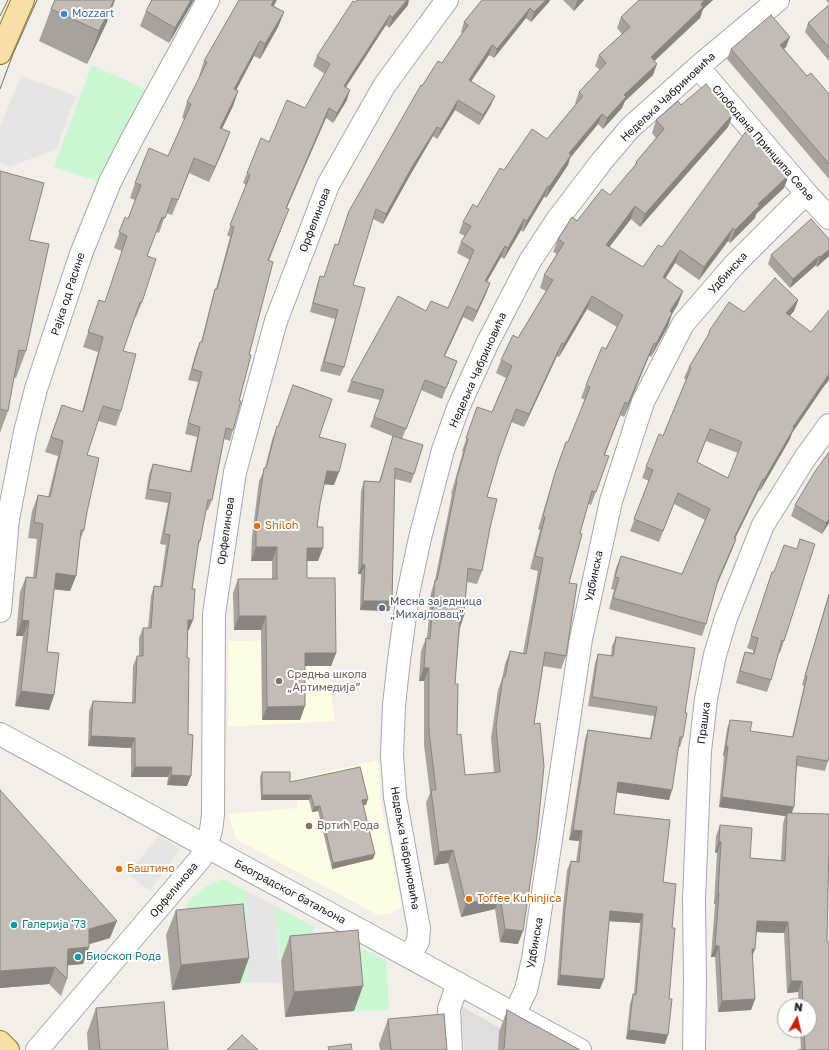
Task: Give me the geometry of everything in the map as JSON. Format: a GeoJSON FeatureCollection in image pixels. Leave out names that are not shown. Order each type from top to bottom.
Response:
{"type":"FeatureCollection","features":[{"type":"Feature","properties":{"kind":"main road"},"geometry":{"type":"LineString","coordinates":[[0,53],[23,0]]}},
{"type":"Feature","properties":{"kind":"main road"},"geometry":{"type":"LineString","coordinates":[[0,1042],[8,1050]]}},
{"type":"Feature","properties":{"kind":"street","name":"Рајка од Расине"},"geometry":{"type":"LineString","coordinates":[[0,611],[8,519],[26,432],[36,389],[81,254],[110,182],[208,0]]}},
{"type":"Feature","properties":{"kind":"street","name":"Орфелинова"},"geometry":{"type":"LineString","coordinates":[[37,1050],[200,859],[206,847],[211,830],[213,815],[214,614],[235,472],[276,321],[328,185],[384,86],[447,0]]}},
{"type":"Feature","properties":{"kind":"street","name":"Недељка Чабриновића"},"geometry":{"type":"LineString","coordinates":[[410,956],[418,941],[419,929],[394,797],[392,755],[394,705],[408,594],[420,538],[443,450],[458,408],[487,344],[530,261],[557,220],[580,190],[630,128],[698,67],[778,0]]}},
{"type":"Feature","properties":{"kind":"street","name":"Слободана Принципа Сеље"},"geometry":{"type":"LineString","coordinates":[[698,67],[829,218]]}},
{"type":"Feature","properties":{"kind":"street","name":"Удбинска"},"geometry":{"type":"LineString","coordinates":[[514,1014],[526,990],[533,960],[581,639],[611,501],[643,402],[683,324],[734,265],[807,194]]}},
{"type":"Feature","properties":{"kind":"street","name":"Прашка"},"geometry":{"type":"LineString","coordinates":[[694,1050],[694,900],[700,751],[706,700],[715,654],[726,618],[763,525],[805,458],[829,425]]}},
{"type":"Feature","properties":{"kind":"street","name":"Београдског батаљона"},"geometry":{"type":"LineString","coordinates":[[0,734],[206,847],[410,956],[580,1050]]}},
{"type":"Feature","properties":{"kind":"street"},"geometry":{"type":"LineString","coordinates":[[451,1050],[448,1009],[458,983]]}},
{"type":"Feature","properties":{"kind":"shaded area"},"geometry":{"type":"Polygon","coordinates":[[[21,76],[76,96],[56,149],[10,167],[0,162],[0,127],[21,76]]]}},
{"type":"Feature","properties":{"kind":"shaded area","name":"Средња школа „Артимедија”"},"geometry":{"type":"Polygon","coordinates":[[[323,640],[335,721],[228,727],[229,641],[323,640]]]}},
{"type":"Feature","properties":{"kind":"shaded area","name":"Вртић Рода"},"geometry":{"type":"Polygon","coordinates":[[[378,760],[381,804],[402,906],[392,913],[378,915],[236,839],[228,814],[297,808],[296,779],[378,760]]]}},
{"type":"Feature","properties":{"kind":"shaded area"},"geometry":{"type":"Polygon","coordinates":[[[159,835],[180,849],[150,891],[128,874],[159,835]]]}},
{"type":"Feature","properties":{"kind":"shaded area"},"geometry":{"type":"Polygon","coordinates":[[[246,891],[275,906],[282,983],[248,982],[246,891]]]}},
{"type":"Feature","properties":{"kind":"shaded area"},"geometry":{"type":"Polygon","coordinates":[[[461,1006],[538,1050],[464,1050],[461,1006]]]}},
{"type":"Feature","properties":{"kind":"green space"},"geometry":{"type":"Polygon","coordinates":[[[92,65],[145,89],[104,183],[54,167],[92,65]]]}},
{"type":"Feature","properties":{"kind":"green space"},"geometry":{"type":"Polygon","coordinates":[[[223,879],[246,891],[248,982],[240,983],[234,929],[187,934],[187,902],[205,887],[223,879]]]}},
{"type":"Feature","properties":{"kind":"green space"},"geometry":{"type":"Polygon","coordinates":[[[275,906],[315,927],[303,959],[281,961],[275,906]]]}},
{"type":"Feature","properties":{"kind":"green space"},"geometry":{"type":"Polygon","coordinates":[[[335,935],[386,960],[389,1010],[354,1011],[349,955],[335,935]]]}},
{"type":"Feature","properties":{"kind":"building"},"geometry":{"type":"Polygon","coordinates":[[[55,0],[114,0],[99,31],[51,9],[55,0]]]}},
{"type":"Feature","properties":{"kind":"building"},"geometry":{"type":"Polygon","coordinates":[[[152,0],[191,0],[175,28],[146,11],[152,0]]]}},
{"type":"Feature","properties":{"kind":"building"},"geometry":{"type":"Polygon","coordinates":[[[239,0],[274,0],[271,5],[284,12],[265,44],[260,41],[234,89],[238,91],[220,128],[230,132],[215,167],[194,158],[178,200],[172,198],[165,218],[162,217],[147,256],[156,259],[142,302],[140,302],[123,351],[136,354],[121,411],[103,406],[87,455],[99,458],[84,530],[81,530],[76,576],[56,573],[47,652],[59,653],[54,695],[21,691],[29,621],[22,620],[26,577],[36,578],[43,524],[34,522],[38,495],[50,497],[63,441],[51,437],[62,405],[83,412],[103,337],[88,332],[99,300],[105,302],[127,236],[119,232],[125,217],[128,219],[141,185],[135,183],[149,148],[168,156],[191,104],[187,102],[207,62],[204,61],[239,0]]]}},
{"type":"Feature","properties":{"kind":"building"},"geometry":{"type":"Polygon","coordinates":[[[357,0],[407,0],[392,18],[390,15],[344,86],[350,90],[337,113],[329,108],[286,208],[289,209],[268,260],[273,262],[249,355],[251,355],[239,401],[241,401],[233,430],[226,428],[212,500],[208,500],[200,541],[199,540],[192,589],[195,589],[193,620],[188,620],[188,734],[193,735],[191,776],[171,775],[172,767],[135,767],[135,738],[91,736],[93,701],[135,703],[137,656],[143,656],[143,628],[151,628],[154,586],[162,587],[170,535],[164,534],[171,493],[148,489],[153,464],[191,472],[200,427],[188,423],[202,372],[192,369],[200,342],[202,342],[215,289],[217,289],[234,227],[230,225],[250,175],[247,173],[261,138],[269,142],[287,100],[305,108],[330,64],[317,56],[353,1],[355,2],[357,0]]]}},
{"type":"Feature","properties":{"kind":"building"},"geometry":{"type":"Polygon","coordinates":[[[482,0],[546,0],[534,12],[530,8],[497,49],[492,45],[469,80],[495,96],[483,115],[458,100],[441,129],[437,127],[412,167],[386,214],[376,209],[353,285],[365,288],[344,367],[324,362],[338,310],[313,303],[320,276],[324,277],[335,244],[338,245],[349,211],[421,85],[422,86],[438,61],[442,63],[468,25],[464,22],[482,0]]]}},
{"type":"Feature","properties":{"kind":"building"},"geometry":{"type":"Polygon","coordinates":[[[639,0],[705,0],[701,4],[703,7],[651,57],[657,64],[624,95],[626,97],[607,118],[602,114],[569,153],[571,155],[549,187],[548,186],[527,221],[524,219],[508,248],[505,246],[485,281],[490,283],[477,311],[467,306],[444,356],[457,361],[446,388],[425,380],[406,429],[374,417],[384,390],[351,381],[398,296],[426,311],[431,301],[448,308],[474,250],[461,242],[471,226],[463,222],[473,204],[477,207],[500,168],[504,170],[532,129],[547,139],[583,96],[579,92],[606,63],[599,55],[630,27],[621,17],[639,0]]]}},
{"type":"Feature","properties":{"kind":"building"},"geometry":{"type":"Polygon","coordinates":[[[829,5],[829,48],[808,23],[829,5]]]}},
{"type":"Feature","properties":{"kind":"building"},"geometry":{"type":"Polygon","coordinates":[[[771,15],[790,37],[780,45],[807,76],[811,73],[829,94],[829,164],[731,49],[771,15]]]}},
{"type":"Feature","properties":{"kind":"building"},"geometry":{"type":"Polygon","coordinates":[[[706,84],[733,114],[645,214],[635,206],[606,245],[643,267],[658,245],[662,247],[747,130],[789,175],[758,204],[760,205],[735,230],[733,228],[704,267],[680,250],[663,277],[683,291],[670,311],[672,313],[656,344],[654,343],[628,404],[625,402],[604,455],[609,456],[596,492],[592,491],[580,533],[582,534],[569,583],[577,584],[566,656],[545,652],[534,724],[540,723],[544,766],[537,836],[523,931],[505,929],[500,896],[466,904],[453,850],[439,852],[431,790],[436,790],[429,732],[429,668],[424,668],[426,638],[430,639],[435,580],[437,580],[456,481],[468,439],[466,438],[477,407],[492,412],[512,366],[501,360],[513,335],[518,338],[553,280],[544,275],[564,243],[558,239],[572,217],[577,221],[602,189],[610,195],[664,129],[656,120],[678,101],[681,105],[706,84]],[[592,296],[564,344],[562,343],[529,414],[516,409],[499,456],[487,497],[497,499],[482,571],[468,568],[464,615],[460,615],[455,684],[458,684],[457,735],[461,734],[465,775],[500,772],[496,725],[503,677],[505,677],[510,651],[526,654],[543,558],[535,556],[545,517],[543,516],[555,473],[566,442],[568,442],[590,387],[586,385],[602,347],[606,349],[623,315],[592,296]]]}},
{"type":"Feature","properties":{"kind":"building"},"geometry":{"type":"Polygon","coordinates":[[[0,171],[44,183],[29,240],[49,244],[26,351],[19,350],[8,411],[0,409],[0,171]]]}},
{"type":"Feature","properties":{"kind":"building"},"geometry":{"type":"Polygon","coordinates":[[[811,219],[829,239],[829,250],[820,257],[819,256],[793,279],[771,255],[811,219]]]}},
{"type":"Feature","properties":{"kind":"building"},"geometry":{"type":"Polygon","coordinates":[[[775,278],[798,300],[786,313],[811,332],[829,310],[829,374],[793,427],[794,428],[764,480],[763,479],[734,538],[736,539],[718,580],[706,624],[613,598],[619,578],[615,577],[621,556],[682,574],[710,509],[678,493],[663,531],[634,519],[653,470],[646,467],[659,434],[663,436],[691,368],[689,367],[710,332],[709,331],[729,302],[744,312],[775,278]],[[710,429],[697,462],[728,478],[742,442],[710,429]]]}},
{"type":"Feature","properties":{"kind":"building"},"geometry":{"type":"Polygon","coordinates":[[[293,385],[332,399],[319,437],[346,444],[339,472],[327,471],[317,527],[323,527],[323,548],[307,548],[307,578],[335,578],[336,653],[305,653],[305,706],[267,707],[266,616],[239,616],[238,579],[277,579],[277,547],[256,547],[256,523],[264,468],[266,468],[277,426],[278,427],[293,385]]]}},
{"type":"Feature","properties":{"kind":"building"},"geometry":{"type":"Polygon","coordinates":[[[393,436],[423,445],[414,474],[395,468],[392,601],[363,601],[365,565],[362,564],[364,481],[380,482],[393,436]]]}},
{"type":"Feature","properties":{"kind":"building"},"geometry":{"type":"Polygon","coordinates":[[[829,452],[829,519],[826,523],[795,505],[814,473],[829,452]]]}},
{"type":"Feature","properties":{"kind":"building"},"geometry":{"type":"Polygon","coordinates":[[[800,539],[815,544],[784,641],[782,640],[771,680],[740,671],[745,652],[754,654],[758,638],[751,636],[772,572],[774,572],[784,545],[797,549],[800,539]]]}},
{"type":"Feature","properties":{"kind":"building"},"geometry":{"type":"Polygon","coordinates":[[[829,595],[828,761],[797,756],[794,807],[722,797],[728,746],[726,746],[730,720],[752,722],[750,731],[793,737],[807,676],[805,676],[829,595]]]}},
{"type":"Feature","properties":{"kind":"building"},"geometry":{"type":"Polygon","coordinates":[[[616,637],[695,648],[685,713],[687,713],[683,737],[680,737],[672,790],[618,782],[614,814],[670,820],[663,882],[676,884],[672,928],[675,928],[669,999],[672,999],[668,1035],[629,1030],[633,994],[636,995],[643,914],[610,911],[604,979],[560,975],[565,908],[571,861],[579,862],[582,831],[573,830],[588,730],[651,739],[657,707],[592,697],[598,654],[613,656],[616,637]]]}},
{"type":"Feature","properties":{"kind":"building"},"geometry":{"type":"Polygon","coordinates":[[[360,767],[368,799],[362,800],[375,854],[333,863],[320,806],[314,807],[311,795],[262,795],[262,772],[290,772],[290,782],[360,767]]]}},
{"type":"Feature","properties":{"kind":"building"},"geometry":{"type":"Polygon","coordinates":[[[0,790],[117,921],[89,929],[89,947],[68,949],[67,979],[55,967],[0,971],[0,790]]]}},
{"type":"Feature","properties":{"kind":"building"},"geometry":{"type":"Polygon","coordinates":[[[787,813],[829,814],[827,942],[829,942],[829,1050],[798,1050],[805,1049],[804,1038],[817,1038],[817,998],[803,998],[802,981],[791,981],[788,922],[757,921],[755,949],[752,949],[755,999],[722,1001],[719,946],[715,946],[719,893],[721,842],[719,841],[720,825],[752,828],[750,858],[785,861],[787,813]]]}},
{"type":"Feature","properties":{"kind":"building"},"geometry":{"type":"Polygon","coordinates":[[[243,904],[249,958],[181,965],[176,910],[243,904]]]}},
{"type":"Feature","properties":{"kind":"building"},"geometry":{"type":"Polygon","coordinates":[[[358,930],[363,986],[294,992],[290,936],[358,930]]]}},
{"type":"Feature","properties":{"kind":"building"},"geometry":{"type":"Polygon","coordinates":[[[164,1002],[168,1050],[100,1050],[96,1008],[164,1002]]]}},
{"type":"Feature","properties":{"kind":"building"},"geometry":{"type":"Polygon","coordinates":[[[507,1010],[580,1050],[504,1050],[507,1010]]]}},
{"type":"Feature","properties":{"kind":"building"},"geometry":{"type":"Polygon","coordinates":[[[444,1014],[447,1050],[391,1050],[388,1019],[444,1014]]]}},
{"type":"Feature","properties":{"kind":"building"},"geometry":{"type":"Polygon","coordinates":[[[242,1035],[258,1050],[227,1050],[242,1035]]]}},
{"type":"Feature","properties":{"kind":"building"},"geometry":{"type":"Polygon","coordinates":[[[351,1044],[352,1050],[329,1050],[328,1047],[351,1044]]]}},
{"type":"Feature","properties":{"kind":"tram line"},"geometry":{"type":"LineString","coordinates":[[0,16],[8,0]]}},
{"type":"Feature","properties":{"kind":"tram line"},"geometry":{"type":"LineString","coordinates":[[0,89],[13,54],[37,0]]}},
{"type":"Feature","properties":{"kind":"place","name":"Mozzart"},"geometry":{"type":"Point","coordinates":[64,14]}},
{"type":"Feature","properties":{"kind":"place","name":"Shiloh"},"geometry":{"type":"Point","coordinates":[257,526]}},
{"type":"Feature","properties":{"kind":"place","name":"Месна заједница „Михајловац”"},"geometry":{"type":"Point","coordinates":[382,608]}},
{"type":"Feature","properties":{"kind":"place","name":"Средња школа „Артимедија”"},"geometry":{"type":"Point","coordinates":[279,681]}},
{"type":"Feature","properties":{"kind":"place","name":"Вртић Рода"},"geometry":{"type":"Point","coordinates":[309,826]}},
{"type":"Feature","properties":{"kind":"place","name":"Баштино"},"geometry":{"type":"Point","coordinates":[119,869]}},
{"type":"Feature","properties":{"kind":"place","name":"Toffee Kuhinjica"},"geometry":{"type":"Point","coordinates":[469,899]}},
{"type":"Feature","properties":{"kind":"place","name":"Галерија '73"},"geometry":{"type":"Point","coordinates":[14,925]}},
{"type":"Feature","properties":{"kind":"place","name":"Биоскоп Рода"},"geometry":{"type":"Point","coordinates":[78,957]}}]}
